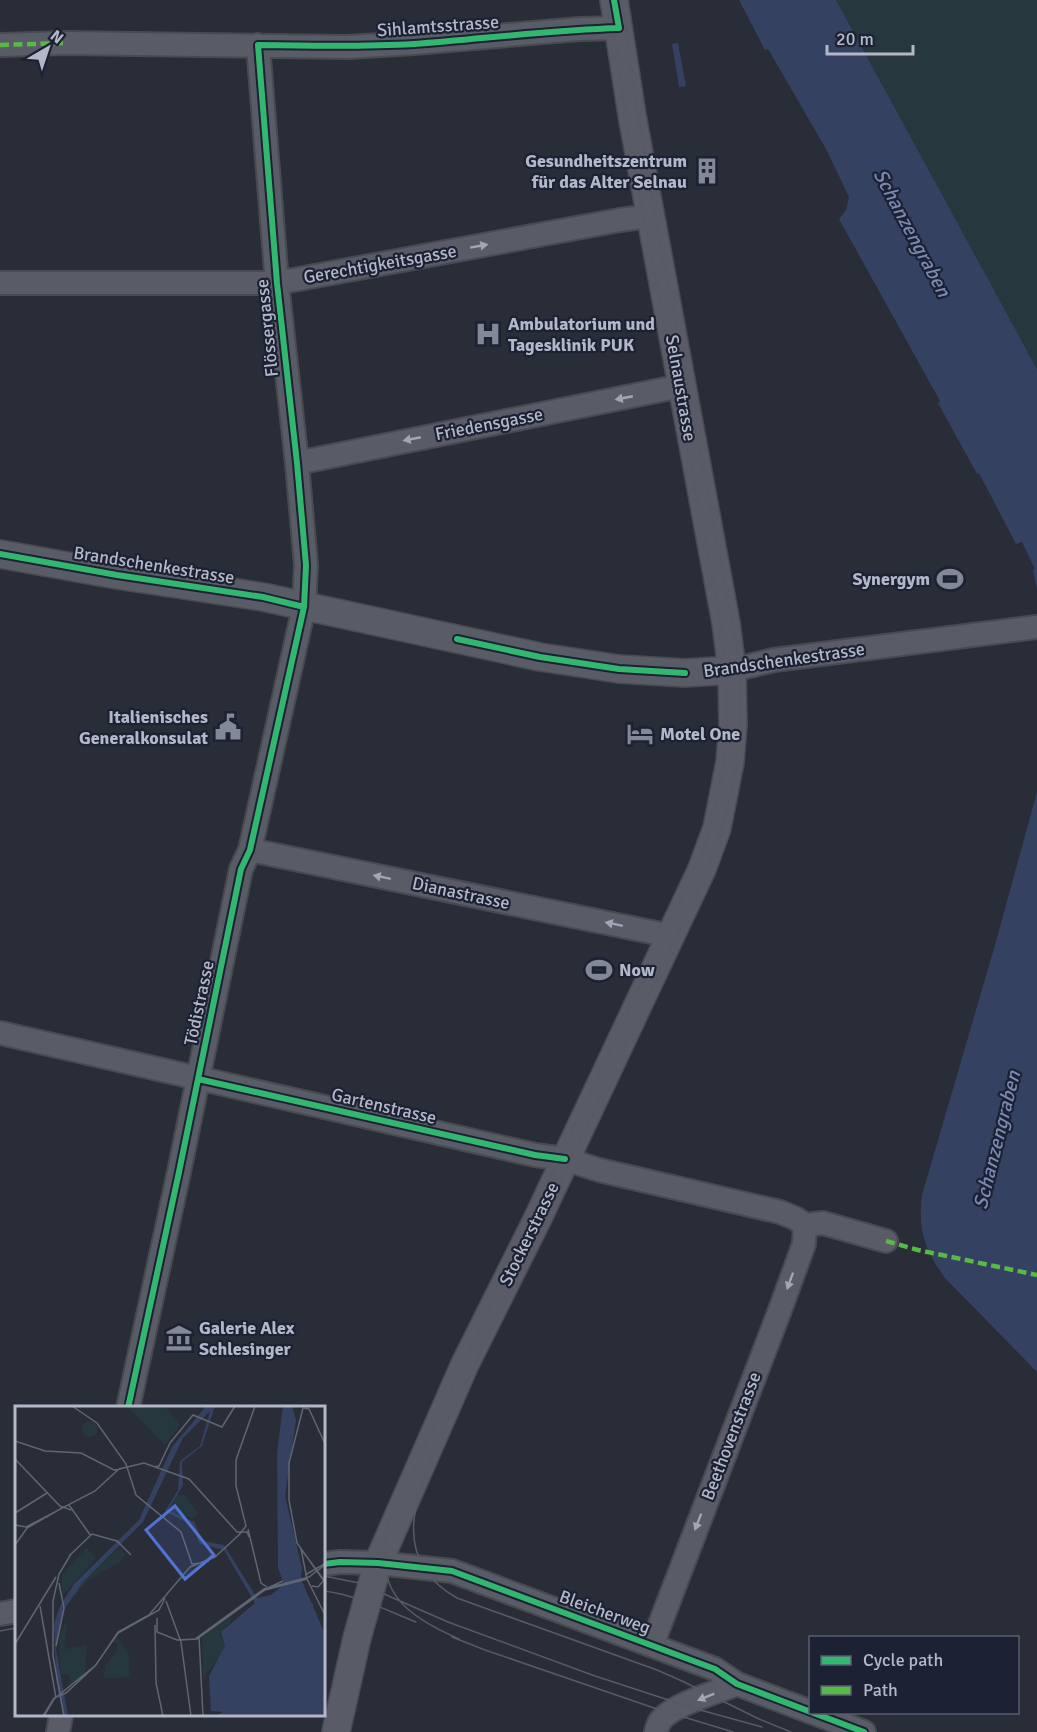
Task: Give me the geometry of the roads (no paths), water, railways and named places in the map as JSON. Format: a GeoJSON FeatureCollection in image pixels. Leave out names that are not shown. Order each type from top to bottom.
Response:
{"type":"FeatureCollection","features":[{"type":"Feature","properties":{"kind":"street","name":"Selnaustrasse"},"geometry":{"type":"LineString","coordinates":[[614,0],[633,121],[726,623],[732,670]]}},
{"type":"Feature","properties":{"kind":"street","name":"Sihlamtsstrasse"},"geometry":{"type":"LineString","coordinates":[[0,45],[77,43],[348,47],[619,27]]}},
{"type":"Feature","properties":{"kind":"street","name":"Flössergasse"},"geometry":{"type":"LineString","coordinates":[[258,45],[277,283],[306,565],[304,607]]}},
{"type":"Feature","properties":{"kind":"street","name":"Gerechtigkeitsgasse"},"geometry":{"type":"LineString","coordinates":[[0,284],[277,283],[620,219],[650,216]]}},
{"type":"Feature","properties":{"kind":"street","name":"Friedensgasse"},"geometry":{"type":"LineString","coordinates":[[297,463],[681,386]]}},
{"type":"Feature","properties":{"kind":"street","name":"Brandschenkestrasse"},"geometry":{"type":"LineString","coordinates":[[0,554],[117,575],[263,597],[540,657],[608,668],[685,673],[732,670],[783,658],[1037,627]]}},
{"type":"Feature","properties":{"kind":"street","name":"Tödistrasse"},"geometry":{"type":"LineString","coordinates":[[128,1406],[241,869],[250,850],[304,607]]}},
{"type":"Feature","properties":{"kind":"street","name":"Stockerstrasse"},"geometry":{"type":"LineString","coordinates":[[336,1732],[357,1638],[378,1563],[465,1364],[537,1220],[702,869],[717,828],[730,762],[733,734],[732,670]]}},
{"type":"Feature","properties":{"kind":"street","name":"Dianastrasse"},"geometry":{"type":"LineString","coordinates":[[250,850],[671,936]]}},
{"type":"Feature","properties":{"kind":"street","name":"Gartenstrasse"},"geometry":{"type":"LineString","coordinates":[[0,1033],[565,1160],[780,1212],[805,1225],[822,1223],[886,1240]]}},
{"type":"Feature","properties":{"kind":"street","name":"Beethovenstrasse"},"geometry":{"type":"LineString","coordinates":[[652,1645],[780,1310],[804,1244],[805,1225]]}},
{"type":"Feature","properties":{"kind":"street","name":"Bleicherweg"},"geometry":{"type":"LineString","coordinates":[[326,1564],[378,1563],[452,1571],[715,1669],[737,1684],[809,1712]]}},
{"type":"Feature","properties":{"kind":"street"},"geometry":{"type":"LineString","coordinates":[[0,1614],[15,1611]]}},
{"type":"Feature","properties":{"kind":"street"},"geometry":{"type":"LineString","coordinates":[[656,1732],[657,1725],[663,1717],[674,1709],[737,1684]]}},
{"type":"Feature","properties":{"kind":"street","name":"Bleicherweg"},"geometry":{"type":"LineString","coordinates":[[814,1714],[864,1732]]}},
{"type":"Feature","properties":{"kind":"street"},"geometry":{"type":"LineString","coordinates":[[58,1732],[61,1717]]}},
{"type":"Feature","properties":{"kind":"water","name":"Schanzengraben"},"geometry":{"type":"Polygon","coordinates":[[[739,0],[836,0],[1037,369],[1037,589],[1033,570],[1035,569],[1022,542],[1016,544],[839,219],[846,210],[849,197],[826,149],[768,49],[765,50],[739,0]]]}},
{"type":"Feature","properties":{"kind":"water"},"geometry":{"type":"Polygon","coordinates":[[[678,43],[686,86],[679,87],[672,44],[678,43]]]}},
{"type":"Feature","properties":{"kind":"water","name":"Schanzengraben"},"geometry":{"type":"Polygon","coordinates":[[[1037,792],[1037,1372],[945,1278],[927,1248],[922,1229],[921,1208],[922,1195],[1037,792]]]}},
{"type":"Feature","properties":{"kind":"tram line"},"geometry":{"type":"LineString","coordinates":[[459,1639],[421,1619],[396,1596],[388,1581],[384,1565],[389,1522],[687,887],[714,815],[724,760],[727,705],[720,619],[629,138],[610,0]]}},
{"type":"Feature","properties":{"kind":"tram line"},"geometry":{"type":"LineString","coordinates":[[622,0],[652,199],[738,653],[740,710],[736,763],[726,815],[708,869],[441,1435],[417,1502],[414,1523],[415,1544],[422,1564],[435,1582],[457,1598],[657,1670],[791,1732]]}},
{"type":"Feature","properties":{"kind":"tram line"},"geometry":{"type":"LineString","coordinates":[[326,1576],[359,1583],[448,1622],[595,1676],[693,1708],[762,1727]]}},
{"type":"Feature","properties":{"kind":"tram line"},"geometry":{"type":"LineString","coordinates":[[326,1591],[359,1599],[416,1622]]}},
{"type":"Feature","properties":{"kind":"tram line"},"geometry":{"type":"LineString","coordinates":[[0,1619],[15,1617]]}},
{"type":"Feature","properties":{"kind":"tram line"},"geometry":{"type":"LineString","coordinates":[[0,1631],[15,1628]]}},
{"type":"Feature","properties":{"kind":"tram line"},"geometry":{"type":"LineString","coordinates":[[452,1637],[654,1708],[733,1732]]}},
{"type":"Feature","properties":{"kind":"place","name":"Gesundheitszentrum für das Alter Selnau"},"geometry":{"type":"Point","coordinates":[707,171]}},
{"type":"Feature","properties":{"kind":"place","name":"Ambulatorium und Tagesklinik PUK"},"geometry":{"type":"Point","coordinates":[488,334]}},
{"type":"Feature","properties":{"kind":"place","name":"Synergym"},"geometry":{"type":"Point","coordinates":[950,579]}},
{"type":"Feature","properties":{"kind":"place","name":"Italienisches Generalkonsulat"},"geometry":{"type":"Point","coordinates":[228,727]}},
{"type":"Feature","properties":{"kind":"place","name":"Motel One"},"geometry":{"type":"Point","coordinates":[640,734]}},
{"type":"Feature","properties":{"kind":"place","name":"Now"},"geometry":{"type":"Point","coordinates":[599,970]}},
{"type":"Feature","properties":{"kind":"place","name":"Galerie Alex Schlesinger"},"geometry":{"type":"Point","coordinates":[179,1338]}}]}
